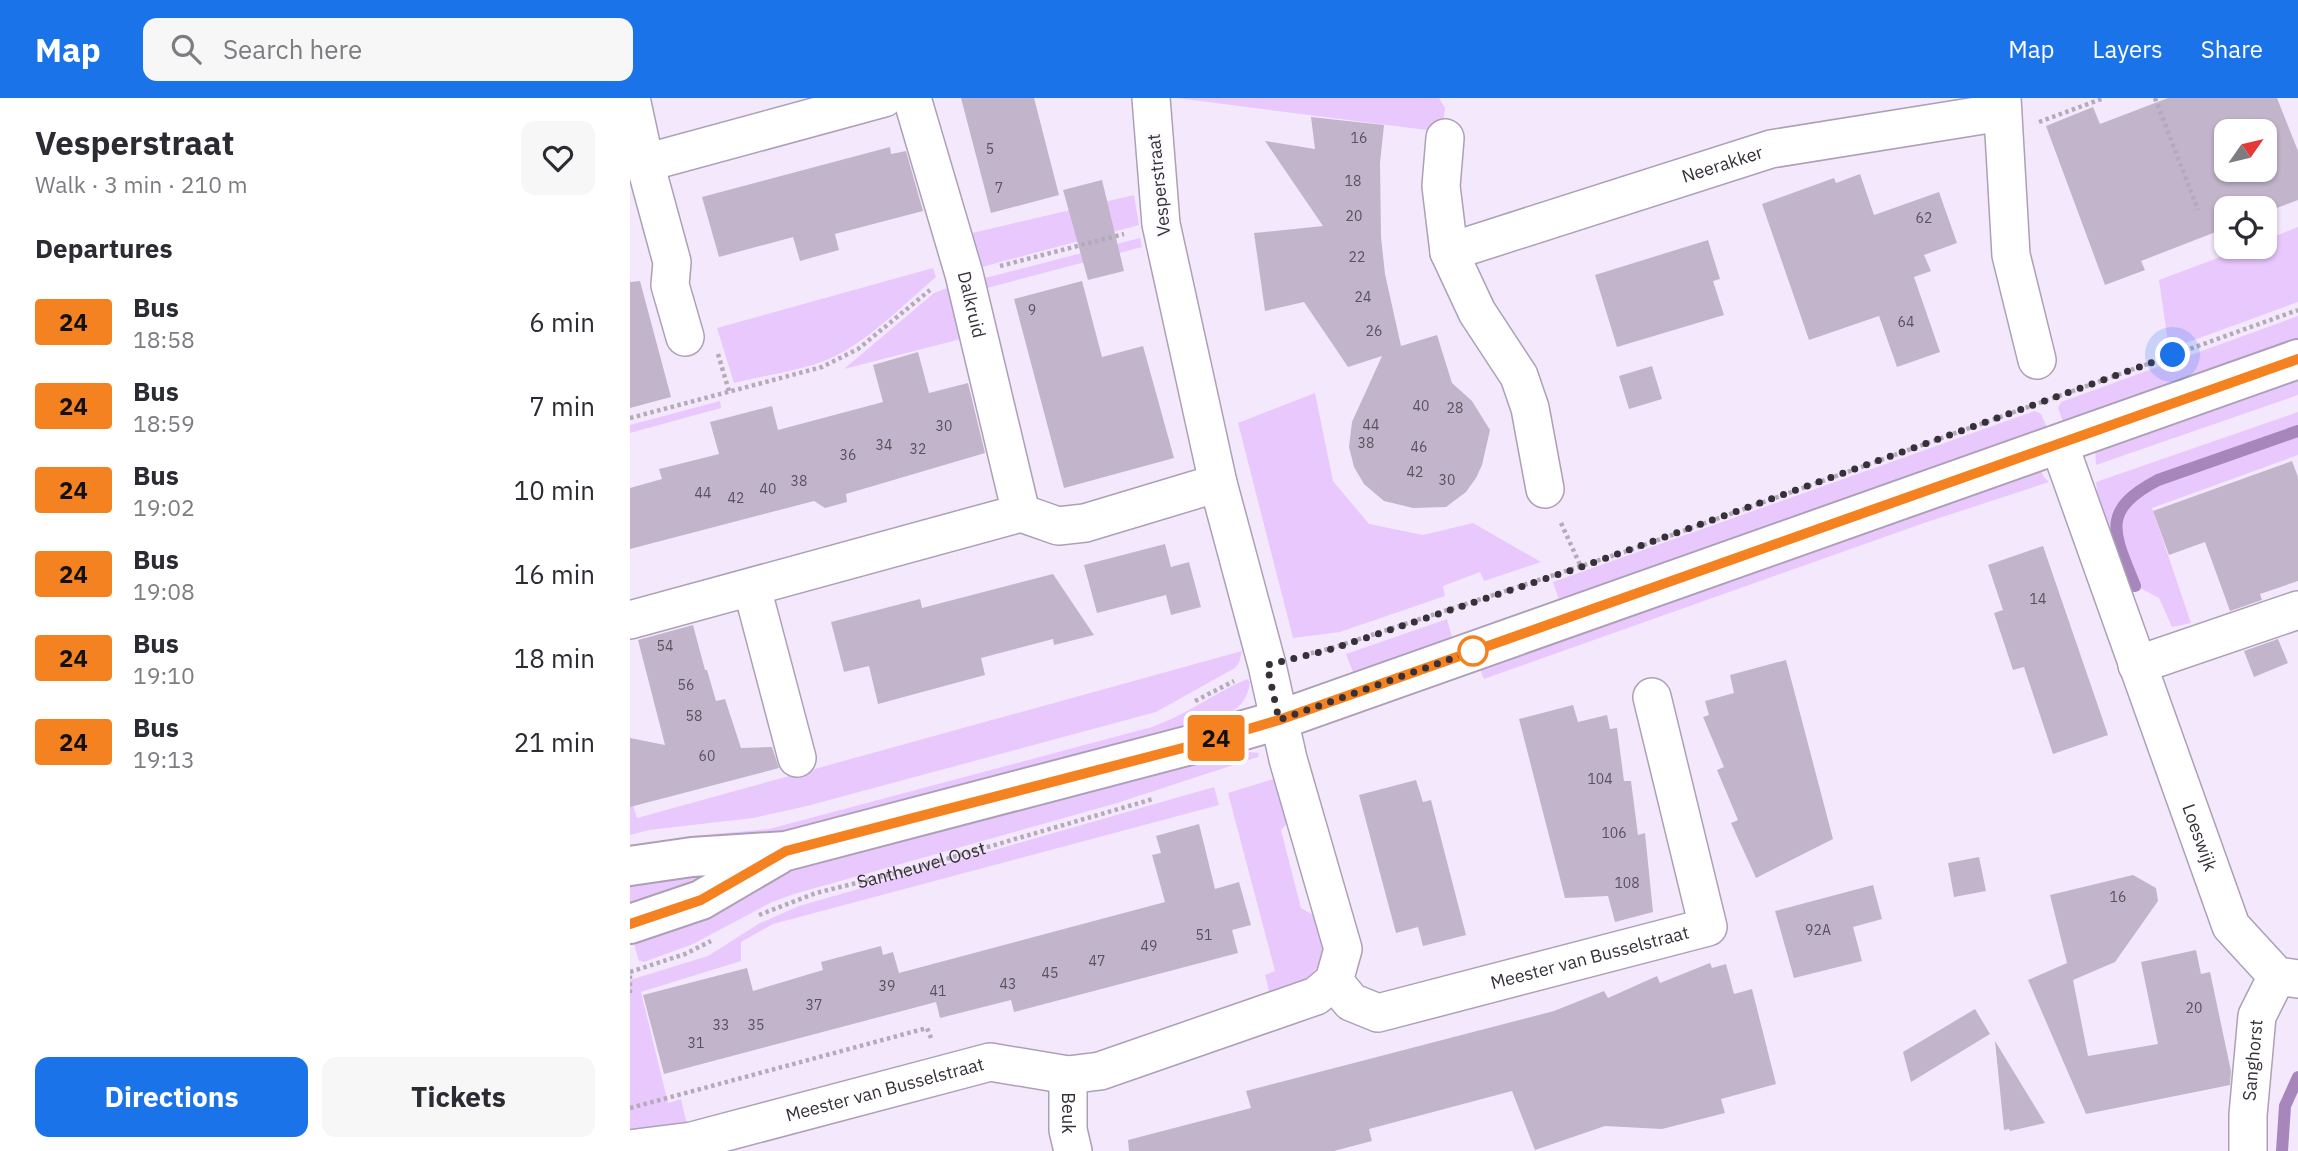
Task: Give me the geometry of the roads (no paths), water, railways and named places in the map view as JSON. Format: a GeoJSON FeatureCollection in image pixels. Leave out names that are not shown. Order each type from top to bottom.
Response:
{"type":"FeatureCollection","features":[{"type":"Feature","properties":{"kind":"street"},"geometry":{"type":"LineString","coordinates":[[631,98],[645,163],[672,262],[670,285],[685,337]]}},
{"type":"Feature","properties":{"kind":"street"},"geometry":{"type":"LineString","coordinates":[[645,163],[884,98]]}},
{"type":"Feature","properties":{"kind":"street","name":"Dalkruid"},"geometry":{"type":"LineString","coordinates":[[912,98],[964,274],[1021,513]]}},
{"type":"Feature","properties":{"kind":"street","name":"Vesperstraat"},"geometry":{"type":"LineString","coordinates":[[1151,98],[1161,224],[1218,483],[1279,720]]}},
{"type":"Feature","properties":{"kind":"street"},"geometry":{"type":"LineString","coordinates":[[2002,115],[2011,255],[2037,360]]}},
{"type":"Feature","properties":{"kind":"street","name":"Neerakker"},"geometry":{"type":"LineString","coordinates":[[1449,252],[1771,149],[2002,115]]}},
{"type":"Feature","properties":{"kind":"street"},"geometry":{"type":"LineString","coordinates":[[1445,138],[1441,186],[1449,252],[1477,312],[1519,376],[1530,408],[1545,489]]}},
{"type":"Feature","properties":{"kind":"street"},"geometry":{"type":"LineString","coordinates":[[630,866],[692,857],[786,851],[1202,743],[1279,720],[2298,359]]}},
{"type":"Feature","properties":{"kind":"street","name":"Loeswijk"},"geometry":{"type":"LineString","coordinates":[[2059,444],[2231,926],[2287,977]]}},
{"type":"Feature","properties":{"kind":"street"},"geometry":{"type":"LineString","coordinates":[[630,620],[1021,513],[1058,526],[1085,523],[1218,483]]}},
{"type":"Feature","properties":{"kind":"street"},"geometry":{"type":"LineString","coordinates":[[752,588],[797,758]]}},
{"type":"Feature","properties":{"kind":"street"},"geometry":{"type":"LineString","coordinates":[[2137,666],[2298,610]]}},
{"type":"Feature","properties":{"kind":"street","name":"Meester van Busselstraat"},"geometry":{"type":"LineString","coordinates":[[630,1149],[692,1141],[990,1062],[1068,1075],[1100,1070],[1316,996],[1334,981],[1351,1002],[1378,1013],[1708,927],[1652,697]]}},
{"type":"Feature","properties":{"kind":"street"},"geometry":{"type":"LineString","coordinates":[[1279,720],[1343,949],[1334,981]]}},
{"type":"Feature","properties":{"kind":"street"},"geometry":{"type":"LineString","coordinates":[[630,924],[701,900],[786,851]]}},
{"type":"Feature","properties":{"kind":"street","name":"Sanghorst"},"geometry":{"type":"LineString","coordinates":[[2248,1151],[2248,1115],[2257,1016],[2287,977]]}},
{"type":"Feature","properties":{"kind":"street","name":"Beuk"},"geometry":{"type":"LineString","coordinates":[[1068,1075],[1068,1130],[1073,1151]]}},
{"type":"Feature","properties":{"kind":"waterway"},"geometry":{"type":"LineString","coordinates":[[2135,586],[2117,537],[2119,513],[2127,502],[2158,480],[2298,431]]}},
{"type":"Feature","properties":{"kind":"waterway"},"geometry":{"type":"LineString","coordinates":[[2282,1151],[2285,1106],[2298,1077]]}}]}
